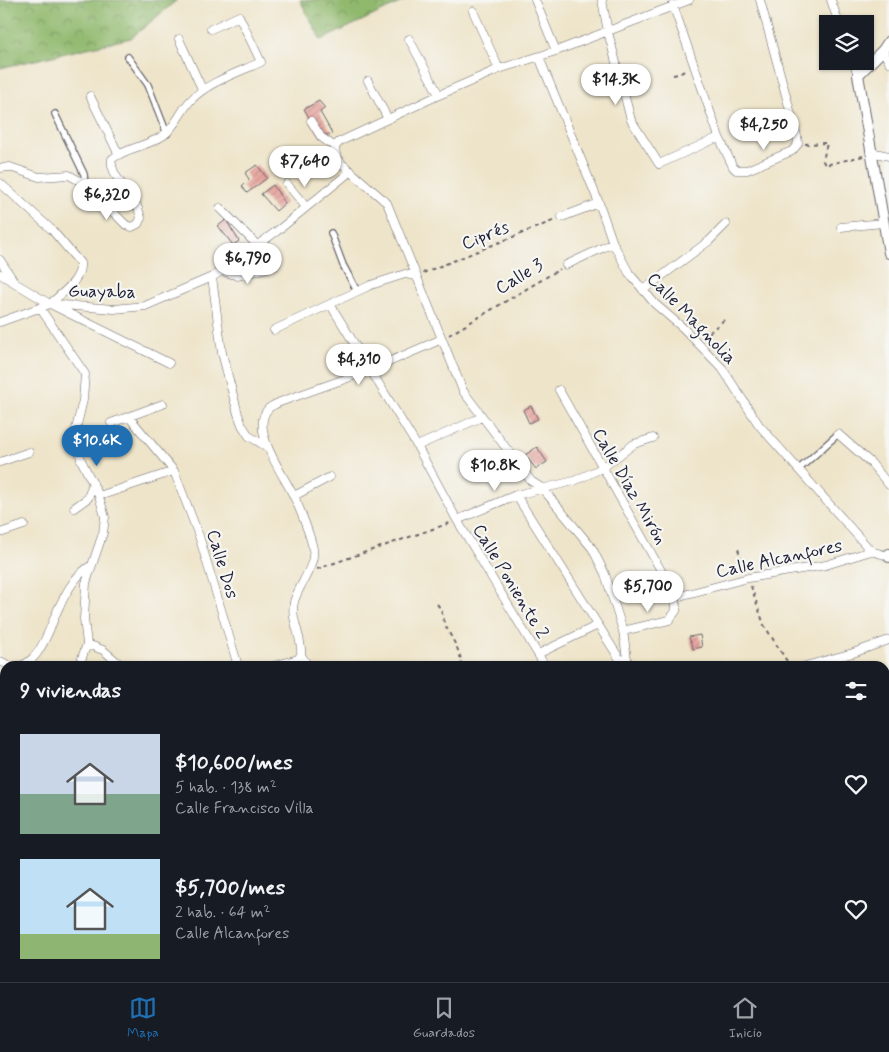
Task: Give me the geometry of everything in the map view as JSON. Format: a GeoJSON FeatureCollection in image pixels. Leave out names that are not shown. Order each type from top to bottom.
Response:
{"type":"FeatureCollection","features":[{"type":"Feature","properties":{"kind":"street"},"geometry":{"type":"LineString","coordinates":[[535,0],[556,51]]}},
{"type":"Feature","properties":{"kind":"street"},"geometry":{"type":"LineString","coordinates":[[602,0],[608,32],[632,120],[659,164],[719,137]]}},
{"type":"Feature","properties":{"kind":"street"},"geometry":{"type":"LineString","coordinates":[[335,146],[339,142],[439,95],[499,69],[540,57],[689,0]]}},
{"type":"Feature","properties":{"kind":"street"},"geometry":{"type":"LineString","coordinates":[[673,5],[719,137],[733,167],[736,170],[747,170],[792,151],[798,144],[760,0]]}},
{"type":"Feature","properties":{"kind":"street"},"geometry":{"type":"LineString","coordinates":[[831,0],[836,15]]}},
{"type":"Feature","properties":{"kind":"street"},"geometry":{"type":"LineString","coordinates":[[473,10],[499,69]]}},
{"type":"Feature","properties":{"kind":"street"},"geometry":{"type":"LineString","coordinates":[[0,168],[6,166],[39,177],[69,175],[85,184],[126,225],[132,227],[138,224],[141,218],[138,207],[118,180],[111,164],[112,159],[152,143],[167,134],[188,103],[202,90],[261,62],[239,16],[211,29]]}},
{"type":"Feature","properties":{"kind":"street"},"geometry":{"type":"LineString","coordinates":[[179,39],[202,90]]}},
{"type":"Feature","properties":{"kind":"street"},"geometry":{"type":"LineString","coordinates":[[408,39],[439,95]]}},
{"type":"Feature","properties":{"kind":"street"},"geometry":{"type":"LineString","coordinates":[[858,76],[889,41]]}},
{"type":"Feature","properties":{"kind":"street"},"geometry":{"type":"LineString","coordinates":[[883,50],[889,62]]}},
{"type":"Feature","properties":{"kind":"street"},"geometry":{"type":"LineString","coordinates":[[128,57],[148,85],[167,134]]}},
{"type":"Feature","properties":{"kind":"street","name":"Calle Magnolia"},"geometry":{"type":"LineString","coordinates":[[540,57],[599,203],[612,243],[629,273],[655,304],[698,343],[722,368],[759,425],[871,551]]}},
{"type":"Feature","properties":{"kind":"street"},"geometry":{"type":"LineString","coordinates":[[856,70],[889,253]]}},
{"type":"Feature","properties":{"kind":"street"},"geometry":{"type":"LineString","coordinates":[[368,81],[388,119]]}},
{"type":"Feature","properties":{"kind":"street"},"geometry":{"type":"LineString","coordinates":[[90,96],[119,155]]}},
{"type":"Feature","properties":{"kind":"street"},"geometry":{"type":"LineString","coordinates":[[55,114],[84,174],[85,184]]}},
{"type":"Feature","properties":{"kind":"street"},"geometry":{"type":"LineString","coordinates":[[311,121],[322,137],[335,146],[336,155],[341,163],[387,203],[463,391],[531,481],[542,488],[592,548],[604,574],[623,630],[627,661]]}},
{"type":"Feature","properties":{"kind":"street"},"geometry":{"type":"LineString","coordinates":[[870,152],[889,156]]}},
{"type":"Feature","properties":{"kind":"street","name":"Guayaba"},"geometry":{"type":"LineString","coordinates":[[50,304],[114,310],[145,306],[212,277],[281,228],[351,171]]}},
{"type":"Feature","properties":{"kind":"street"},"geometry":{"type":"LineString","coordinates":[[0,183],[52,230],[80,263],[81,268],[78,276],[50,304],[0,322]]}},
{"type":"Feature","properties":{"kind":"street"},"geometry":{"type":"LineString","coordinates":[[287,184],[306,207]]}},
{"type":"Feature","properties":{"kind":"street"},"geometry":{"type":"LineString","coordinates":[[562,217],[599,203]]}},
{"type":"Feature","properties":{"kind":"street"},"geometry":{"type":"LineString","coordinates":[[220,208],[257,245]]}},
{"type":"Feature","properties":{"kind":"street"},"geometry":{"type":"LineString","coordinates":[[841,227],[883,223]]}},
{"type":"Feature","properties":{"kind":"street"},"geometry":{"type":"LineString","coordinates":[[643,290],[709,240],[726,224]]}},
{"type":"Feature","properties":{"kind":"street"},"geometry":{"type":"LineString","coordinates":[[331,233],[342,265],[357,291]]}},
{"type":"Feature","properties":{"kind":"street","name":"Calle 3"},"geometry":{"type":"LineString","coordinates":[[566,265],[612,243]]}},
{"type":"Feature","properties":{"kind":"street"},"geometry":{"type":"LineString","coordinates":[[0,260],[13,280]]}},
{"type":"Feature","properties":{"kind":"street"},"geometry":{"type":"LineString","coordinates":[[222,271],[238,276],[275,266]]}},
{"type":"Feature","properties":{"kind":"street"},"geometry":{"type":"LineString","coordinates":[[0,274],[13,280],[50,304],[169,363]]}},
{"type":"Feature","properties":{"kind":"street"},"geometry":{"type":"LineString","coordinates":[[274,330],[357,291],[405,274],[416,276]]}},
{"type":"Feature","properties":{"kind":"street"},"geometry":{"type":"LineString","coordinates":[[212,277],[222,353],[238,414],[249,436],[267,447]]}},
{"type":"Feature","properties":{"kind":"street","name":"Calle Poniente 2"},"geometry":{"type":"LineString","coordinates":[[330,304],[417,446],[457,520],[542,661]]}},
{"type":"Feature","properties":{"kind":"street"},"geometry":{"type":"LineString","coordinates":[[40,308],[85,374],[83,400],[76,429],[81,460],[99,496],[105,518],[103,534],[86,583],[84,619],[87,644],[81,661]]}},
{"type":"Feature","properties":{"kind":"street"},"geometry":{"type":"LineString","coordinates":[[305,661],[301,655],[302,648],[296,625],[294,603],[312,562],[313,549],[294,496],[267,447],[263,430],[264,418],[269,408],[280,402],[370,370],[442,339]]}},
{"type":"Feature","properties":{"kind":"street","name":"Calle Díaz Mirón"},"geometry":{"type":"LineString","coordinates":[[559,390],[676,597]]}},
{"type":"Feature","properties":{"kind":"street"},"geometry":{"type":"LineString","coordinates":[[111,423],[163,404]]}},
{"type":"Feature","properties":{"kind":"street","name":"Calle Dos"},"geometry":{"type":"LineString","coordinates":[[128,417],[174,471],[199,536],[236,661]]}},
{"type":"Feature","properties":{"kind":"street"},"geometry":{"type":"LineString","coordinates":[[417,446],[482,417]]}},
{"type":"Feature","properties":{"kind":"street"},"geometry":{"type":"LineString","coordinates":[[799,469],[838,434],[871,463],[889,485]]}},
{"type":"Feature","properties":{"kind":"street"},"geometry":{"type":"LineString","coordinates":[[457,520],[516,495],[574,481],[602,468],[634,444],[653,438]]}},
{"type":"Feature","properties":{"kind":"street"},"geometry":{"type":"LineString","coordinates":[[0,462],[29,452]]}},
{"type":"Feature","properties":{"kind":"street"},"geometry":{"type":"LineString","coordinates":[[99,496],[174,471]]}},
{"type":"Feature","properties":{"kind":"street"},"geometry":{"type":"LineString","coordinates":[[294,496],[330,477]]}},
{"type":"Feature","properties":{"kind":"street"},"geometry":{"type":"LineString","coordinates":[[74,508],[88,498],[93,483]]}},
{"type":"Feature","properties":{"kind":"street"},"geometry":{"type":"LineString","coordinates":[[516,495],[621,661]]}},
{"type":"Feature","properties":{"kind":"street"},"geometry":{"type":"LineString","coordinates":[[0,533],[24,525]]}},
{"type":"Feature","properties":{"kind":"street"},"geometry":{"type":"LineString","coordinates":[[871,551],[889,556]]}},
{"type":"Feature","properties":{"kind":"street","name":"Calle Alcanfores"},"geometry":{"type":"LineString","coordinates":[[676,597],[748,578],[826,565],[871,551]]}},
{"type":"Feature","properties":{"kind":"street"},"geometry":{"type":"LineString","coordinates":[[29,661],[41,648],[58,608],[77,576],[92,565]]}},
{"type":"Feature","properties":{"kind":"street"},"geometry":{"type":"LineString","coordinates":[[623,630],[669,620],[676,611],[676,597]]}},
{"type":"Feature","properties":{"kind":"street"},"geometry":{"type":"LineString","coordinates":[[538,654],[598,626]]}},
{"type":"Feature","properties":{"kind":"street"},"geometry":{"type":"LineString","coordinates":[[823,661],[889,640]]}},
{"type":"Feature","properties":{"kind":"street"},"geometry":{"type":"LineString","coordinates":[[87,644],[103,650],[116,661]]}},
{"type":"Feature","properties":{"kind":"street"},"geometry":{"type":"LineString","coordinates":[[289,661],[301,655]]}},
{"type":"Feature","properties":{"kind":"path"},"geometry":{"type":"LineString","coordinates":[[673,75],[694,67]]}},
{"type":"Feature","properties":{"kind":"path"},"geometry":{"type":"LineString","coordinates":[[798,144],[827,143],[823,161],[825,165],[860,158],[870,152]]}},
{"type":"Feature","properties":{"kind":"path","name":"Ciprés"},"geometry":{"type":"LineString","coordinates":[[416,276],[562,217]]}},
{"type":"Feature","properties":{"kind":"path","name":"Calle 3"},"geometry":{"type":"LineString","coordinates":[[442,339],[566,265]]}},
{"type":"Feature","properties":{"kind":"path"},"geometry":{"type":"LineString","coordinates":[[698,343],[724,320]]}},
{"type":"Feature","properties":{"kind":"path"},"geometry":{"type":"LineString","coordinates":[[306,572],[457,520]]}},
{"type":"Feature","properties":{"kind":"path"},"geometry":{"type":"LineString","coordinates":[[738,549],[764,625],[787,661]]}},
{"type":"Feature","properties":{"kind":"path"},"geometry":{"type":"LineString","coordinates":[[438,604],[444,621],[460,652],[461,661]]}},
{"type":"Feature","properties":{"kind":"green space"},"geometry":{"type":"Polygon","coordinates":[[[0,0],[177,0],[131,38],[0,68],[0,0]]]}},
{"type":"Feature","properties":{"kind":"green space"},"geometry":{"type":"Polygon","coordinates":[[[300,0],[406,0],[321,40],[300,0]]]}},
{"type":"Feature","properties":{"kind":"building"},"geometry":{"type":"Polygon","coordinates":[[[319,101],[325,108],[320,112],[332,133],[321,137],[304,109],[319,101]]]}},
{"type":"Feature","properties":{"kind":"building"},"geometry":{"type":"Polygon","coordinates":[[[257,165],[267,178],[247,193],[242,186],[249,179],[245,173],[257,165]]]}},
{"type":"Feature","properties":{"kind":"building"},"geometry":{"type":"Polygon","coordinates":[[[273,185],[285,203],[276,211],[261,194],[273,185]]]}},
{"type":"Feature","properties":{"kind":"building"},"geometry":{"type":"Polygon","coordinates":[[[226,220],[239,241],[233,245],[218,226],[226,220]]]}},
{"type":"Feature","properties":{"kind":"building"},"geometry":{"type":"Polygon","coordinates":[[[531,406],[538,419],[529,423],[523,410],[531,406]]]}},
{"type":"Feature","properties":{"kind":"building"},"geometry":{"type":"Polygon","coordinates":[[[537,447],[547,462],[536,469],[525,455],[537,447]]]}},
{"type":"Feature","properties":{"kind":"building"},"geometry":{"type":"Polygon","coordinates":[[[700,635],[702,647],[693,649],[689,637],[700,635]]]}}]}
